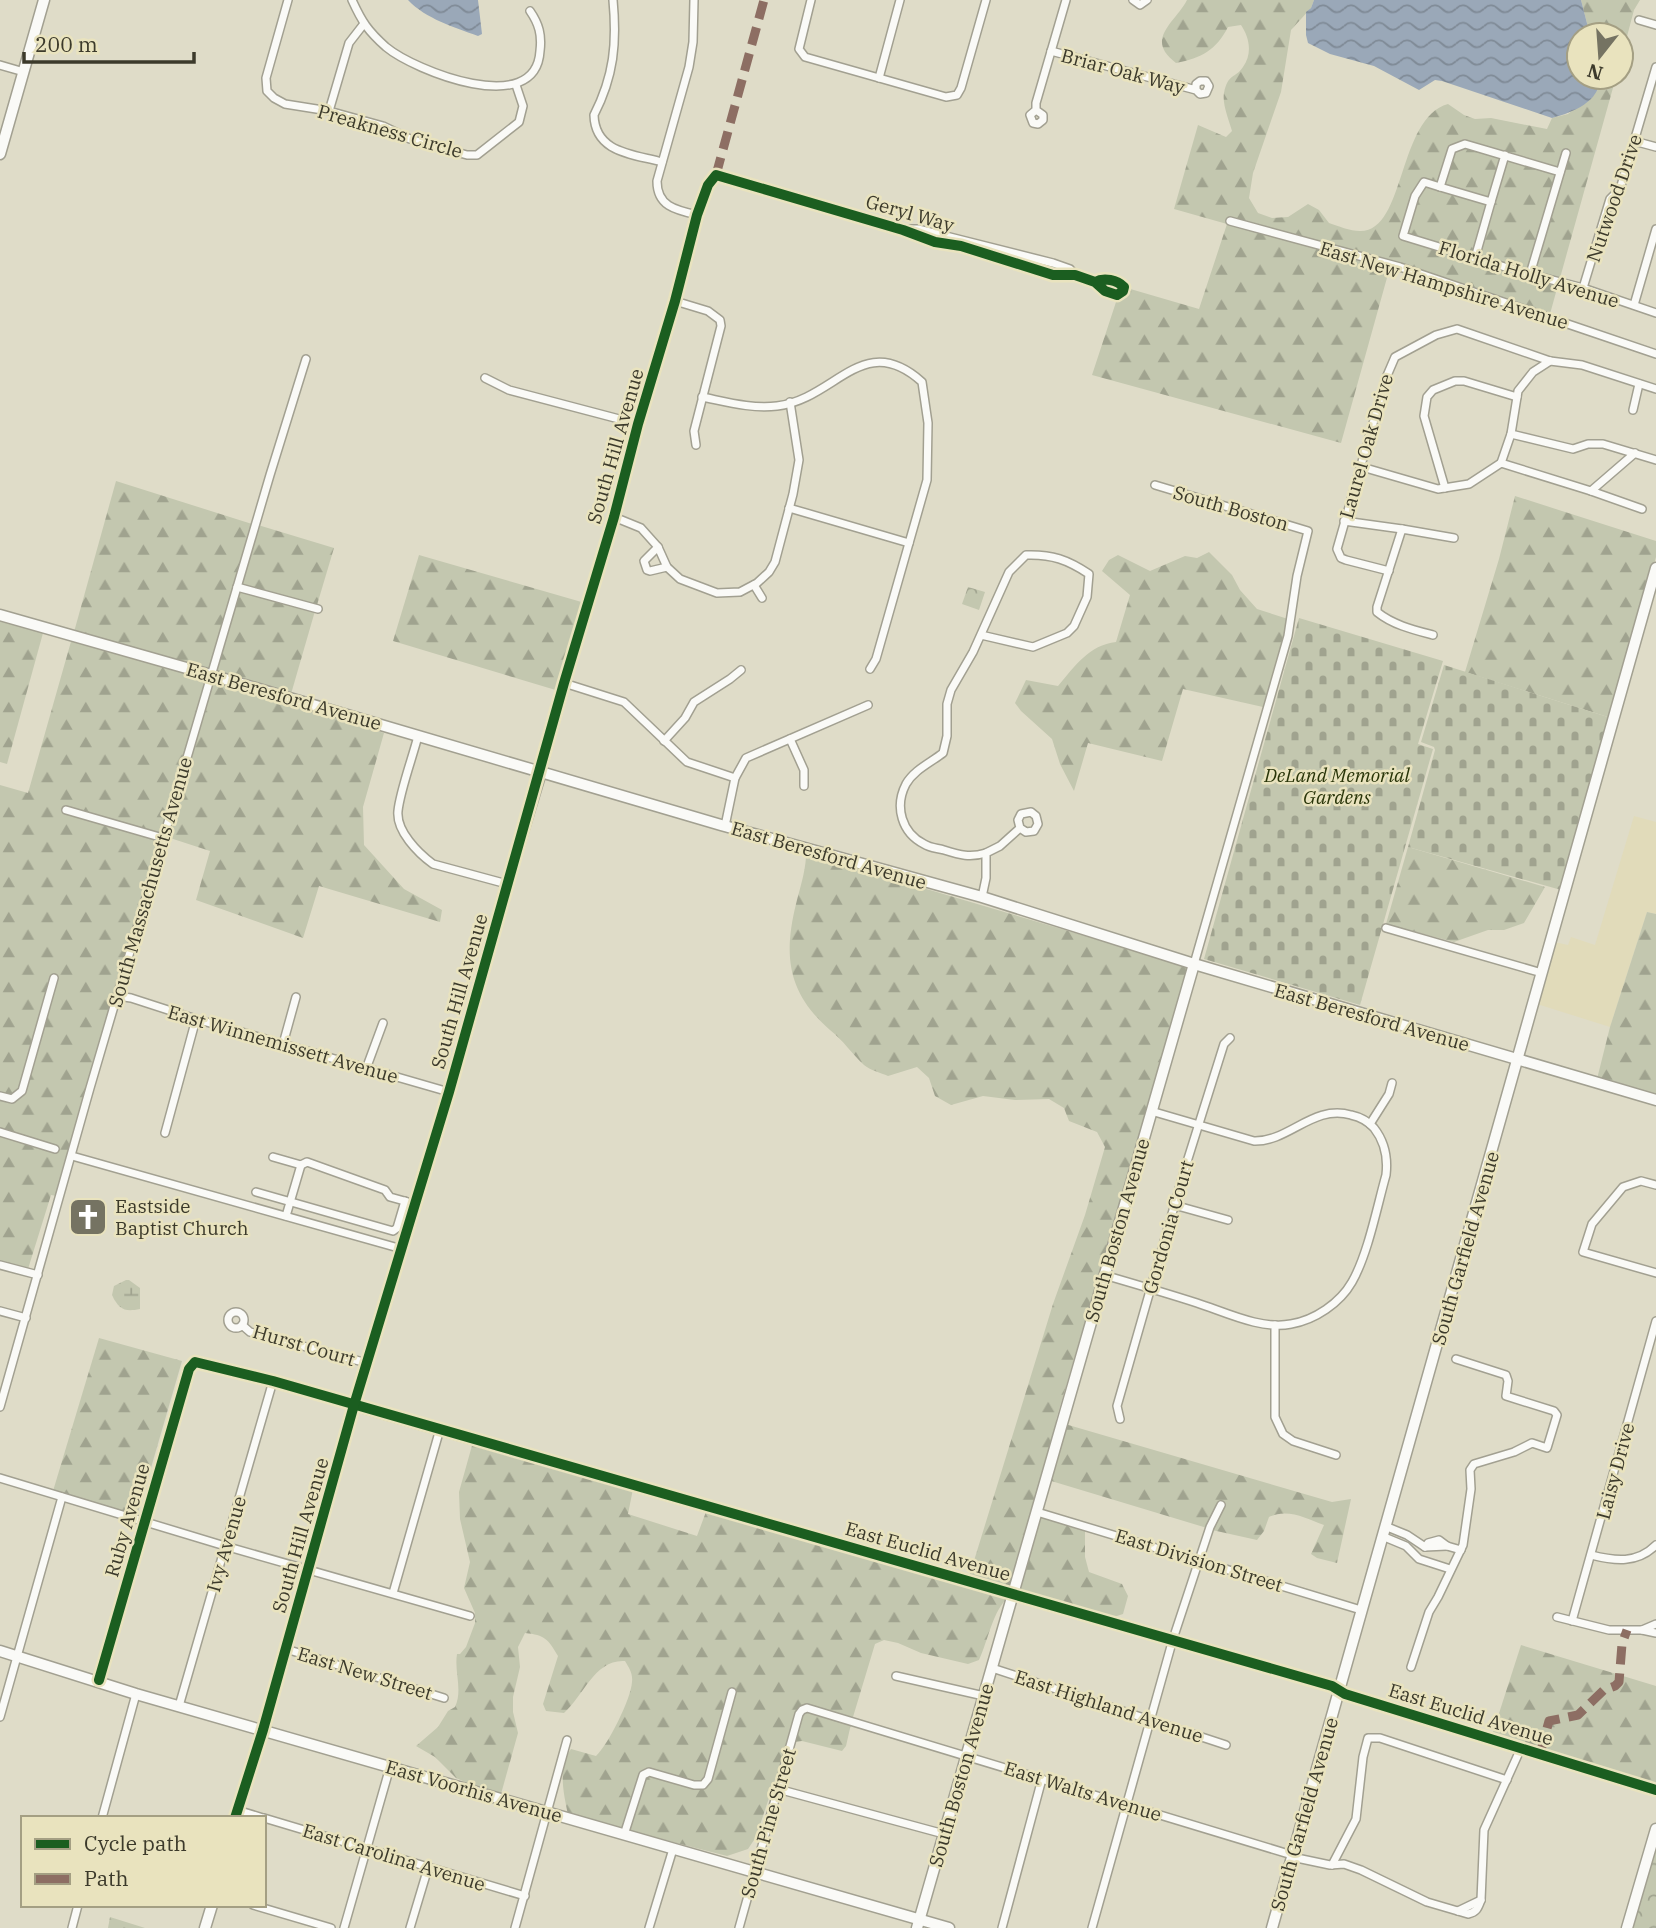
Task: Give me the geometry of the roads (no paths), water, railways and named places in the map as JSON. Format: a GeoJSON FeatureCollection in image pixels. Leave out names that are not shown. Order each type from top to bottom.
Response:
{"type":"FeatureCollection","features":[{"type":"Feature","properties":{"kind":"street"},"geometry":{"type":"LineString","coordinates":[[0,154],[44,0]]}},
{"type":"Feature","properties":{"kind":"street","name":"Preakness Circle"},"geometry":{"type":"LineString","coordinates":[[288,0],[266,78],[267,91],[285,104],[329,111],[383,126],[410,139],[467,155],[477,155],[519,122],[523,106],[516,85]]}},
{"type":"Feature","properties":{"kind":"street"},"geometry":{"type":"LineString","coordinates":[[352,0],[363,25],[399,57],[463,83],[481,87],[516,85],[534,71],[540,57],[541,35],[530,11]]}},
{"type":"Feature","properties":{"kind":"street"},"geometry":{"type":"LineString","coordinates":[[614,0],[617,35],[615,56],[594,115],[594,124],[598,135],[608,145],[662,163]]}},
{"type":"Feature","properties":{"kind":"street"},"geometry":{"type":"LineString","coordinates":[[694,0],[693,43],[689,67],[657,181],[659,197],[667,206],[696,215]]}},
{"type":"Feature","properties":{"kind":"street"},"geometry":{"type":"LineString","coordinates":[[811,0],[799,41],[802,54],[813,60],[946,97],[957,95],[986,0]]}},
{"type":"Feature","properties":{"kind":"street"},"geometry":{"type":"LineString","coordinates":[[879,78],[900,0]]}},
{"type":"Feature","properties":{"kind":"street"},"geometry":{"type":"LineString","coordinates":[[1036,110],[1066,0]]}},
{"type":"Feature","properties":{"kind":"street"},"geometry":{"type":"LineString","coordinates":[[1133,0],[1140,5],[1147,0]]}},
{"type":"Feature","properties":{"kind":"street"},"geometry":{"type":"LineString","coordinates":[[1639,20],[1656,25]]}},
{"type":"Feature","properties":{"kind":"street"},"geometry":{"type":"LineString","coordinates":[[329,111],[349,43],[363,25]]}},
{"type":"Feature","properties":{"kind":"street","name":"Briar Oak Way"},"geometry":{"type":"LineString","coordinates":[[1051,51],[1196,90]]}},
{"type":"Feature","properties":{"kind":"street"},"geometry":{"type":"LineString","coordinates":[[0,65],[24,72]]}},
{"type":"Feature","properties":{"kind":"street","name":"Nutwood Drive"},"geometry":{"type":"LineString","coordinates":[[1583,288],[1610,199],[1620,189],[1653,85],[1656,67]]}},
{"type":"Feature","properties":{"kind":"street"},"geometry":{"type":"LineString","coordinates":[[1634,141],[1656,147]]}},
{"type":"Feature","properties":{"kind":"street"},"geometry":{"type":"LineString","coordinates":[[1491,202],[1440,187],[1452,149],[1458,145],[1465,144],[1560,172]]}},
{"type":"Feature","properties":{"kind":"street"},"geometry":{"type":"LineString","coordinates":[[1530,274],[1566,153]]}},
{"type":"Feature","properties":{"kind":"street"},"geometry":{"type":"LineString","coordinates":[[1475,258],[1505,155]]}},
{"type":"Feature","properties":{"kind":"street","name":"South Hill Avenue"},"geometry":{"type":"LineString","coordinates":[[236,1814],[263,1730],[354,1405],[402,1249],[410,1203],[449,1092],[675,301],[696,215],[708,185],[716,175]]}},
{"type":"Feature","properties":{"kind":"street","name":"Geryl Way"},"geometry":{"type":"LineString","coordinates":[[716,175],[903,230],[918,229],[1053,275],[1075,275],[1095,282]]}},
{"type":"Feature","properties":{"kind":"street","name":"Florida Holly Avenue"},"geometry":{"type":"LineString","coordinates":[[1440,187],[1424,182],[1415,195],[1402,236],[1583,288],[1656,313]]}},
{"type":"Feature","properties":{"kind":"street","name":"East New Hampshire Avenue"},"geometry":{"type":"LineString","coordinates":[[1230,221],[1400,267],[1656,354]]}},
{"type":"Feature","properties":{"kind":"street"},"geometry":{"type":"LineString","coordinates":[[1634,305],[1656,229]]}},
{"type":"Feature","properties":{"kind":"street","name":"Geryl Way"},"geometry":{"type":"LineString","coordinates":[[959,243],[1034,258],[1070,270],[1075,275]]}},
{"type":"Feature","properties":{"kind":"street"},"geometry":{"type":"LineString","coordinates":[[1031,268],[1034,258]]}},
{"type":"Feature","properties":{"kind":"street"},"geometry":{"type":"LineString","coordinates":[[675,301],[708,311],[720,320],[721,326],[694,431],[696,445]]}},
{"type":"Feature","properties":{"kind":"street","name":"Laurel Oak Drive"},"geometry":{"type":"LineString","coordinates":[[1389,571],[1341,558],[1338,549],[1390,365],[1395,357],[1436,335],[1457,329],[1549,360],[1583,365],[1656,389]]}},
{"type":"Feature","properties":{"kind":"street","name":"South Massachusetts Avenue"},"geometry":{"type":"LineString","coordinates":[[0,1407],[163,838],[306,359]]}},
{"type":"Feature","properties":{"kind":"street"},"geometry":{"type":"LineString","coordinates":[[1362,467],[1438,489],[1469,484],[1501,463],[1511,434],[1518,391],[1532,372],[1549,360]]}},
{"type":"Feature","properties":{"kind":"street"},"geometry":{"type":"LineString","coordinates":[[702,397],[742,406],[778,406],[811,396],[874,361],[891,362],[912,373],[922,382],[928,422],[927,480],[876,659],[870,668]]}},
{"type":"Feature","properties":{"kind":"street"},"geometry":{"type":"LineString","coordinates":[[485,378],[509,390],[638,424]]}},
{"type":"Feature","properties":{"kind":"street"},"geometry":{"type":"LineString","coordinates":[[1445,488],[1424,416],[1427,397],[1433,390],[1455,381],[1465,381],[1517,397]]}},
{"type":"Feature","properties":{"kind":"street"},"geometry":{"type":"LineString","coordinates":[[1633,410],[1639,384]]}},
{"type":"Feature","properties":{"kind":"street"},"geometry":{"type":"LineString","coordinates":[[614,517],[641,528],[658,547],[667,567],[680,579],[717,593],[740,592],[754,585],[769,572],[775,562],[799,460],[790,402]]}},
{"type":"Feature","properties":{"kind":"street"},"geometry":{"type":"LineString","coordinates":[[1511,434],[1573,449],[1588,444],[1603,444],[1655,459],[1656,450]]}},
{"type":"Feature","properties":{"kind":"street"},"geometry":{"type":"LineString","coordinates":[[1591,491],[1635,453]]}},
{"type":"Feature","properties":{"kind":"street"},"geometry":{"type":"LineString","coordinates":[[1501,463],[1642,509]]}},
{"type":"Feature","properties":{"kind":"street","name":"South Boston"},"geometry":{"type":"LineString","coordinates":[[1155,485],[1308,530]]}},
{"type":"Feature","properties":{"kind":"street"},"geometry":{"type":"LineString","coordinates":[[789,508],[909,543]]}},
{"type":"Feature","properties":{"kind":"street"},"geometry":{"type":"LineString","coordinates":[[1344,521],[1454,538]]}},
{"type":"Feature","properties":{"kind":"street"},"geometry":{"type":"LineString","coordinates":[[1402,529],[1377,612],[1409,629],[1433,635]]}},
{"type":"Feature","properties":{"kind":"street","name":"South Boston Avenue"},"geometry":{"type":"LineString","coordinates":[[918,1923],[1288,636],[1297,576],[1308,530]]}},
{"type":"Feature","properties":{"kind":"street"},"geometry":{"type":"LineString","coordinates":[[658,547],[644,561],[645,565],[650,572],[667,567]]}},
{"type":"Feature","properties":{"kind":"street"},"geometry":{"type":"LineString","coordinates":[[981,635],[1033,647],[1067,633],[1074,626],[1087,597],[1089,574],[1071,562],[1047,554],[1026,555],[1009,572],[949,697],[947,736],[943,753],[913,774],[902,795],[900,810],[904,826],[912,836],[923,844],[963,856],[973,857],[986,853],[1000,846],[1020,828]]}},
{"type":"Feature","properties":{"kind":"street","name":"South Garfield Avenue"},"geometry":{"type":"LineString","coordinates":[[1272,1928],[1656,568]]}},
{"type":"Feature","properties":{"kind":"street"},"geometry":{"type":"LineString","coordinates":[[754,585],[762,597]]}},
{"type":"Feature","properties":{"kind":"street"},"geometry":{"type":"LineString","coordinates":[[237,587],[318,609]]}},
{"type":"Feature","properties":{"kind":"street","name":"East Beresford Avenue"},"geometry":{"type":"LineString","coordinates":[[0,615],[982,898],[1194,964],[1656,1100]]}},
{"type":"Feature","properties":{"kind":"street"},"geometry":{"type":"LineString","coordinates":[[664,741],[685,718],[694,702],[741,670]]}},
{"type":"Feature","properties":{"kind":"street"},"geometry":{"type":"LineString","coordinates":[[564,683],[624,702],[687,762],[734,778]]}},
{"type":"Feature","properties":{"kind":"street"},"geometry":{"type":"LineString","coordinates":[[725,826],[734,778],[746,758],[868,705]]}},
{"type":"Feature","properties":{"kind":"street"},"geometry":{"type":"LineString","coordinates":[[418,736],[398,812],[408,839],[433,864],[507,884]]}},
{"type":"Feature","properties":{"kind":"street"},"geometry":{"type":"LineString","coordinates":[[790,739],[804,770],[804,786]]}},
{"type":"Feature","properties":{"kind":"street"},"geometry":{"type":"LineString","coordinates":[[66,810],[163,838]]}},
{"type":"Feature","properties":{"kind":"street"},"geometry":{"type":"LineString","coordinates":[[982,898],[986,878],[986,853]]}},
{"type":"Feature","properties":{"kind":"street"},"geometry":{"type":"LineString","coordinates":[[1386,928],[1542,973]]}},
{"type":"Feature","properties":{"kind":"street"},"geometry":{"type":"LineString","coordinates":[[0,1096],[12,1099],[22,1091],[54,978]]}},
{"type":"Feature","properties":{"kind":"street","name":"East Winnemissett Avenue"},"geometry":{"type":"LineString","coordinates":[[117,996],[449,1092]]}},
{"type":"Feature","properties":{"kind":"street"},"geometry":{"type":"LineString","coordinates":[[283,1044],[296,997]]}},
{"type":"Feature","properties":{"kind":"street"},"geometry":{"type":"LineString","coordinates":[[165,1133],[196,1019]]}},
{"type":"Feature","properties":{"kind":"street"},"geometry":{"type":"LineString","coordinates":[[366,1069],[383,1023]]}},
{"type":"Feature","properties":{"kind":"street","name":"Gordonia Court"},"geometry":{"type":"LineString","coordinates":[[1119,1419],[1117,1406],[1174,1205],[1224,1044],[1230,1038]]}},
{"type":"Feature","properties":{"kind":"street"},"geometry":{"type":"LineString","coordinates":[[1370,1124],[1389,1094],[1392,1083]]}},
{"type":"Feature","properties":{"kind":"street"},"geometry":{"type":"LineString","coordinates":[[1104,1275],[1249,1320],[1275,1325],[1292,1324],[1321,1313],[1341,1297],[1360,1266],[1387,1163],[1380,1135],[1370,1124],[1345,1113],[1327,1112],[1266,1141],[1254,1141],[1152,1111]]}},
{"type":"Feature","properties":{"kind":"street"},"geometry":{"type":"LineString","coordinates":[[0,1132],[55,1149]]}},
{"type":"Feature","properties":{"kind":"street"},"geometry":{"type":"LineString","coordinates":[[72,1156],[402,1249]]}},
{"type":"Feature","properties":{"kind":"street"},"geometry":{"type":"LineString","coordinates":[[256,1192],[393,1231],[410,1203],[390,1197],[386,1190],[307,1162],[301,1165],[273,1157]]}},
{"type":"Feature","properties":{"kind":"street"},"geometry":{"type":"LineString","coordinates":[[286,1216],[301,1165]]}},
{"type":"Feature","properties":{"kind":"street"},"geometry":{"type":"LineString","coordinates":[[1656,1185],[1641,1181],[1623,1187],[1592,1224],[1583,1252],[1656,1273]]}},
{"type":"Feature","properties":{"kind":"street"},"geometry":{"type":"LineString","coordinates":[[1174,1205],[1228,1220]]}},
{"type":"Feature","properties":{"kind":"street"},"geometry":{"type":"LineString","coordinates":[[0,1265],[38,1275]]}},
{"type":"Feature","properties":{"kind":"street"},"geometry":{"type":"LineString","coordinates":[[0,1311],[26,1318]]}},
{"type":"Feature","properties":{"kind":"street","name":"Laisy Drive"},"geometry":{"type":"LineString","coordinates":[[1572,1621],[1656,1321]]}},
{"type":"Feature","properties":{"kind":"street","name":"Hurst Court"},"geometry":{"type":"LineString","coordinates":[[242,1325],[250,1332],[367,1363]]}},
{"type":"Feature","properties":{"kind":"street"},"geometry":{"type":"LineString","coordinates":[[1275,1325],[1275,1417],[1283,1434],[1293,1441],[1336,1455]]}},
{"type":"Feature","properties":{"kind":"street"},"geometry":{"type":"LineString","coordinates":[[1411,1667],[1424,1622],[1461,1550],[1471,1489],[1470,1470],[1474,1464],[1514,1452],[1532,1443],[1547,1448],[1557,1415],[1554,1411],[1509,1398],[1506,1395],[1506,1375],[1456,1359]]}},
{"type":"Feature","properties":{"kind":"street","name":"East Euclid Avenue"},"geometry":{"type":"LineString","coordinates":[[189,1369],[195,1362],[273,1381],[1013,1593],[1173,1639],[1656,1790]]}},
{"type":"Feature","properties":{"kind":"street","name":"Ruby Avenue"},"geometry":{"type":"LineString","coordinates":[[99,1680],[189,1369]]}},
{"type":"Feature","properties":{"kind":"street","name":"Ivy Avenue"},"geometry":{"type":"LineString","coordinates":[[179,1706],[273,1381]]}},
{"type":"Feature","properties":{"kind":"street"},"geometry":{"type":"LineString","coordinates":[[393,1594],[440,1429]]}},
{"type":"Feature","properties":{"kind":"street"},"geometry":{"type":"LineString","coordinates":[[0,1478],[470,1616]]}},
{"type":"Feature","properties":{"kind":"street"},"geometry":{"type":"LineString","coordinates":[[0,1717],[62,1497]]}},
{"type":"Feature","properties":{"kind":"street"},"geometry":{"type":"LineString","coordinates":[[1092,1928],[1173,1639],[1220,1505]]}},
{"type":"Feature","properties":{"kind":"street","name":"East Division Street"},"geometry":{"type":"LineString","coordinates":[[1037,1511],[1361,1610]]}},
{"type":"Feature","properties":{"kind":"street"},"geometry":{"type":"LineString","coordinates":[[1384,1531],[1407,1535],[1424,1547],[1447,1546],[1461,1550]]}},
{"type":"Feature","properties":{"kind":"street"},"geometry":{"type":"LineString","coordinates":[[1384,1531],[1419,1559],[1450,1569]]}},
{"type":"Feature","properties":{"kind":"street"},"geometry":{"type":"LineString","coordinates":[[1591,1555],[1625,1561],[1650,1552],[1656,1545]]}},
{"type":"Feature","properties":{"kind":"street"},"geometry":{"type":"LineString","coordinates":[[1557,1617],[1609,1630],[1642,1630],[1656,1633]]}},
{"type":"Feature","properties":{"kind":"street"},"geometry":{"type":"LineString","coordinates":[[1642,1630],[1656,1624]]}},
{"type":"Feature","properties":{"kind":"street","name":"East New Street"},"geometry":{"type":"LineString","coordinates":[[286,1649],[444,1698]]}},
{"type":"Feature","properties":{"kind":"street","name":"East Voorhis Avenue"},"geometry":{"type":"LineString","coordinates":[[0,1651],[99,1680],[136,1694],[754,1872],[918,1923],[949,1928]]}},
{"type":"Feature","properties":{"kind":"street","name":"East Highland Avenue"},"geometry":{"type":"LineString","coordinates":[[992,1668],[1226,1745]]}},
{"type":"Feature","properties":{"kind":"street"},"geometry":{"type":"LineString","coordinates":[[896,1676],[984,1696]]}},
{"type":"Feature","properties":{"kind":"street"},"geometry":{"type":"LineString","coordinates":[[624,1835],[643,1775],[649,1772],[703,1786],[708,1779],[732,1692]]}},
{"type":"Feature","properties":{"kind":"street"},"geometry":{"type":"LineString","coordinates":[[103,1816],[136,1694]]}},
{"type":"Feature","properties":{"kind":"street","name":"East Walts Avenue"},"geometry":{"type":"LineString","coordinates":[[798,1717],[802,1710],[807,1708],[1292,1856],[1332,1865],[1344,1864],[1427,1902],[1468,1914],[1478,1908],[1481,1900],[1484,1830],[1507,1780]]}},
{"type":"Feature","properties":{"kind":"street","name":"South Pine Street"},"geometry":{"type":"LineString","coordinates":[[739,1928],[798,1717]]}},
{"type":"Feature","properties":{"kind":"street"},"geometry":{"type":"LineString","coordinates":[[1332,1865],[1356,1819],[1367,1738],[1380,1738],[1507,1780],[1521,1748]]}},
{"type":"Feature","properties":{"kind":"street"},"geometry":{"type":"LineString","coordinates":[[515,1928],[567,1740]]}},
{"type":"Feature","properties":{"kind":"street"},"geometry":{"type":"LineString","coordinates":[[344,1928],[390,1767]]}},
{"type":"Feature","properties":{"kind":"street"},"geometry":{"type":"LineString","coordinates":[[1002,1928],[1042,1779]]}},
{"type":"Feature","properties":{"kind":"street"},"geometry":{"type":"LineString","coordinates":[[778,1789],[944,1834]]}},
{"type":"Feature","properties":{"kind":"street","name":"East Carolina Avenue"},"geometry":{"type":"LineString","coordinates":[[266,1819],[524,1896]]}},
{"type":"Feature","properties":{"kind":"street"},"geometry":{"type":"LineString","coordinates":[[1627,1928],[1656,1829]]}},
{"type":"Feature","properties":{"kind":"street"},"geometry":{"type":"LineString","coordinates":[[649,1928],[673,1849]]}},
{"type":"Feature","properties":{"kind":"street"},"geometry":{"type":"LineString","coordinates":[[410,1928],[428,1868]]}},
{"type":"Feature","properties":{"kind":"street"},"geometry":{"type":"LineString","coordinates":[[72,1928],[77,1907]]}},
{"type":"Feature","properties":{"kind":"street"},"geometry":{"type":"LineString","coordinates":[[205,1928],[211,1907]]}},
{"type":"Feature","properties":{"kind":"street"},"geometry":{"type":"LineString","coordinates":[[260,1907],[331,1928]]}},
{"type":"Feature","properties":{"kind":"water"},"geometry":{"type":"Polygon","coordinates":[[[408,0],[478,0],[482,34],[478,36],[441,22],[408,0]]]}},
{"type":"Feature","properties":{"kind":"water"},"geometry":{"type":"Polygon","coordinates":[[[1314,0],[1581,0],[1586,21],[1565,21],[1565,91],[1597,91],[1584,105],[1552,118],[1442,81],[1435,80],[1419,90],[1374,66],[1330,54],[1308,43],[1306,12],[1314,0]]]}},
{"type":"Feature","properties":{"kind":"place","name":"Eastside Baptist Church"},"geometry":{"type":"Point","coordinates":[88,1217]}},
{"type":"Feature","properties":{"kind":"park label","name":"DeLand Memorial Gardens"},"geometry":{"type":"Point","coordinates":[1337,786]}}]}
